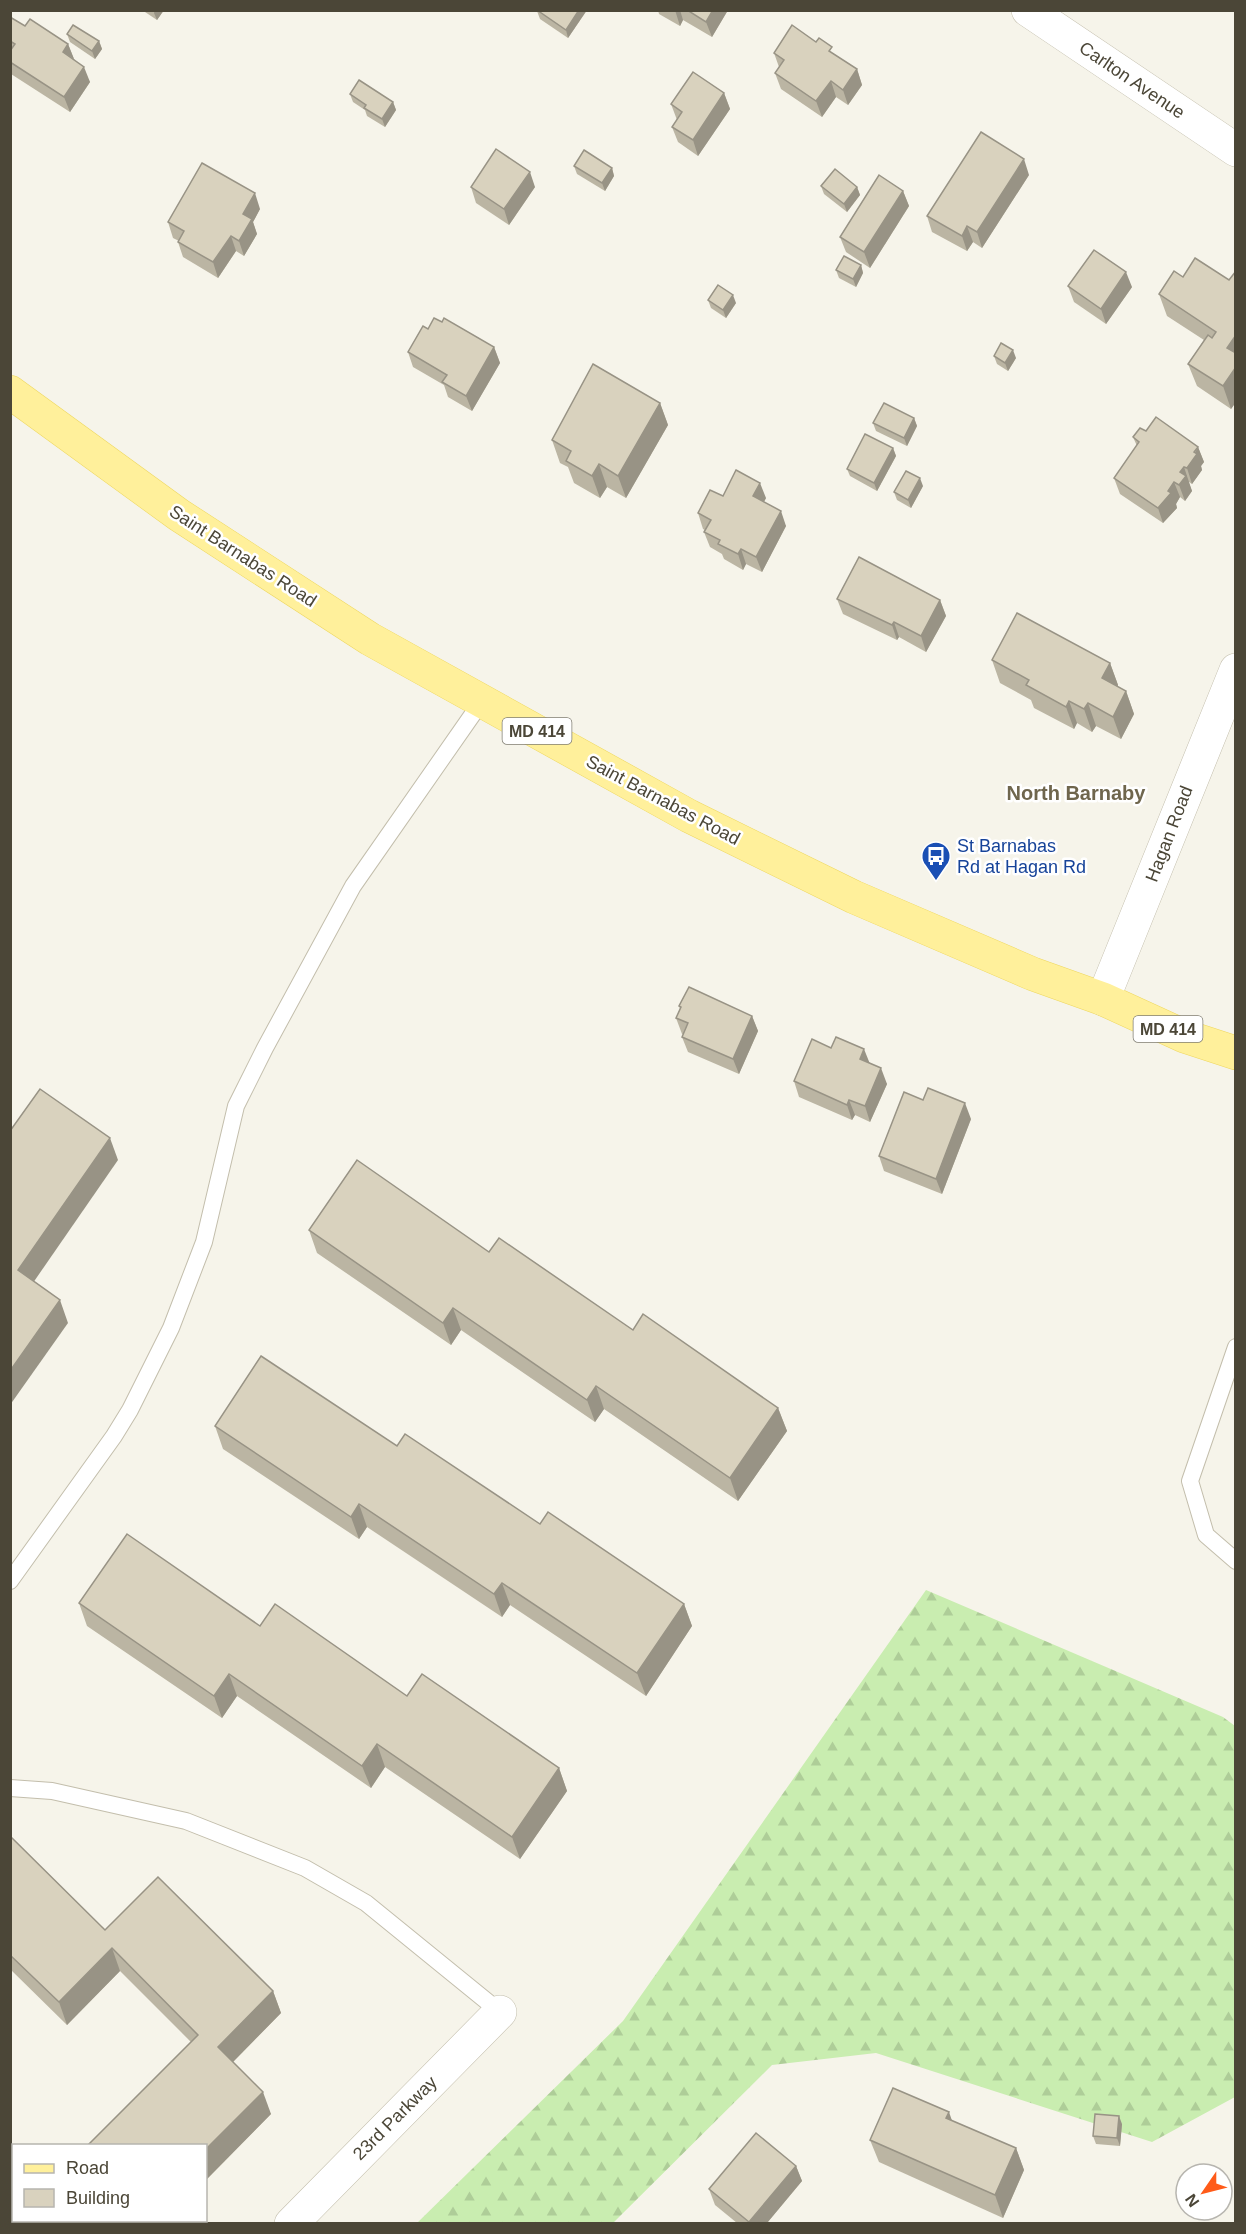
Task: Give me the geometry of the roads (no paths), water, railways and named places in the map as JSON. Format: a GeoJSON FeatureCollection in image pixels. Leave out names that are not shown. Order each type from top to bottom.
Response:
{"type":"FeatureCollection","features":[{"type":"Feature","properties":{"kind":"main road","name":"Saint Barnabas Road"},"geometry":{"type":"LineString","coordinates":[[10,392],[178,515],[370,639],[688,816],[854,897],[1033,974],[1103,999],[1184,1036],[1236,1053]]}},
{"type":"Feature","properties":{"kind":"street","name":"Carlton Avenue"},"geometry":{"type":"LineString","coordinates":[[1028,10],[1236,150]]}},
{"type":"Feature","properties":{"kind":"street","name":"Hagan Road"},"geometry":{"type":"LineString","coordinates":[[1103,999],[1236,670]]}},
{"type":"Feature","properties":{"kind":"street","name":"23rd Parkway"},"geometry":{"type":"LineString","coordinates":[[291,2223],[500,2012]]}},
{"type":"Feature","properties":{"kind":"lane"},"geometry":{"type":"LineString","coordinates":[[10,1581],[114,1436],[130,1410],[171,1328],[204,1242],[236,1106],[265,1048],[353,886],[482,701]]}},
{"type":"Feature","properties":{"kind":"lane"},"geometry":{"type":"LineString","coordinates":[[1236,1347],[1190,1481],[1206,1535],[1236,1561]]}},
{"type":"Feature","properties":{"kind":"lane"},"geometry":{"type":"LineString","coordinates":[[10,1788],[52,1791],[186,1821],[305,1868],[366,1903],[500,2012]]}},
{"type":"Feature","properties":{"kind":"place","name":"St Barnabas Rd at Hagan Rd"},"geometry":{"type":"Point","coordinates":[936,882]}},
{"type":"Feature","properties":{"kind":"district","name":"North Barnaby"},"geometry":{"type":"Point","coordinates":[1076,793]}}]}
